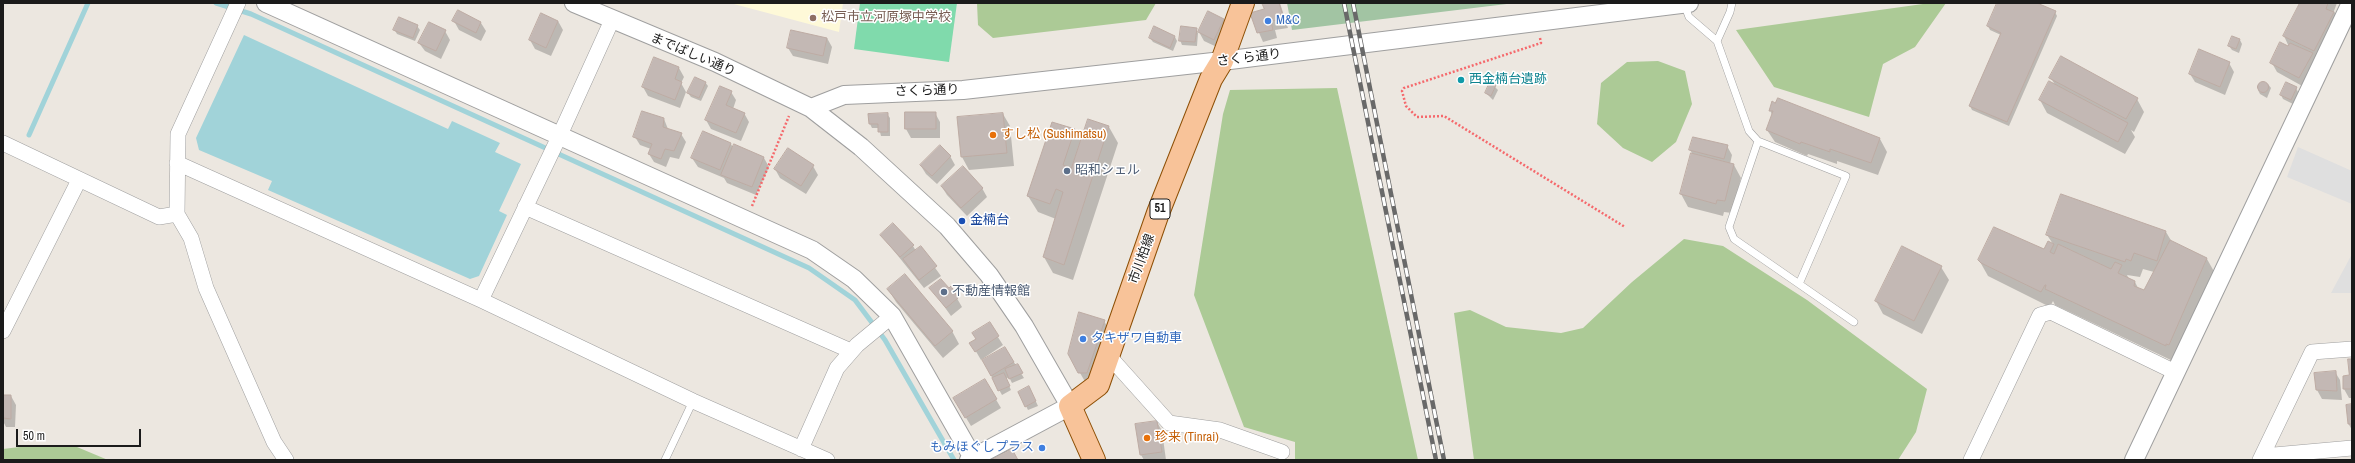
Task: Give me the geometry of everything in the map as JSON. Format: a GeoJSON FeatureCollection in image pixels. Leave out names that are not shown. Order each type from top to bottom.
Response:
{"type":"FeatureCollection","features":[{"type":"Feature","properties":{"kind":"main road","name":"市川柏線"},"geometry":{"type":"LineString","coordinates":[[1070,406],[1098,385],[1158,213],[1211,78],[1222,61],[1243,3]]}},
{"type":"Feature","properties":{"kind":"main road"},"geometry":{"type":"LineString","coordinates":[[1070,406],[1094,460]]}},
{"type":"Feature","properties":{"kind":"street"},"geometry":{"type":"LineString","coordinates":[[238,3],[178,134],[177,214],[191,238],[206,288],[271,435],[286,460]]}},
{"type":"Feature","properties":{"kind":"street"},"geometry":{"type":"LineString","coordinates":[[266,3],[558,141],[812,250],[854,279],[888,319],[971,459],[1070,406]]}},
{"type":"Feature","properties":{"kind":"street","name":"までばしい通り"},"geometry":{"type":"LineString","coordinates":[[574,3],[715,62],[811,108],[861,147],[947,226],[989,275],[1024,326],[1070,406]]}},
{"type":"Feature","properties":{"kind":"street","name":"さくら通り"},"geometry":{"type":"LineString","coordinates":[[811,108],[844,95],[963,90],[1222,61],[1688,3]]}},
{"type":"Feature","properties":{"kind":"street"},"geometry":{"type":"LineString","coordinates":[[2134,460],[2351,3]]}},
{"type":"Feature","properties":{"kind":"street"},"geometry":{"type":"LineString","coordinates":[[481,300],[524,207],[558,141],[612,20]]}},
{"type":"Feature","properties":{"kind":"street"},"geometry":{"type":"LineString","coordinates":[[3,143],[159,217],[177,214]]}},
{"type":"Feature","properties":{"kind":"street"},"geometry":{"type":"LineString","coordinates":[[177,163],[481,300],[692,400],[827,460]]}},
{"type":"Feature","properties":{"kind":"street"},"geometry":{"type":"LineString","coordinates":[[3,331],[79,180]]}},
{"type":"Feature","properties":{"kind":"street"},"geometry":{"type":"LineString","coordinates":[[524,207],[851,351]]}},
{"type":"Feature","properties":{"kind":"street"},"geometry":{"type":"LineString","coordinates":[[1971,460],[2040,315],[2051,312],[2175,372]]}},
{"type":"Feature","properties":{"kind":"street"},"geometry":{"type":"LineString","coordinates":[[801,449],[837,368],[851,351],[888,319]]}},
{"type":"Feature","properties":{"kind":"street"},"geometry":{"type":"LineString","coordinates":[[2261,458],[2312,352],[2352,349]]}},
{"type":"Feature","properties":{"kind":"street"},"geometry":{"type":"LineString","coordinates":[[1108,355],[1169,423],[1220,430],[1282,452]]}},
{"type":"Feature","properties":{"kind":"street"},"geometry":{"type":"LineString","coordinates":[[2261,458],[2352,448]]}},
{"type":"Feature","properties":{"kind":"lane"},"geometry":{"type":"LineString","coordinates":[[1717,41],[1730,12],[1732,3]]}},
{"type":"Feature","properties":{"kind":"lane"},"geometry":{"type":"LineString","coordinates":[[1684,4],[1689,17],[1717,41],[1749,131],[1758,141],[1846,176],[1799,284]]}},
{"type":"Feature","properties":{"kind":"lane"},"geometry":{"type":"LineString","coordinates":[[1758,141],[1729,227],[1734,239],[1854,322]]}},
{"type":"Feature","properties":{"kind":"lane"},"geometry":{"type":"LineString","coordinates":[[665,460],[692,400]]}},
{"type":"Feature","properties":{"kind":"path"},"geometry":{"type":"LineString","coordinates":[[1538,22],[1541,43],[1404,88],[1402,91],[1406,106],[1417,117],[1444,116],[1625,227]]}},
{"type":"Feature","properties":{"kind":"path"},"geometry":{"type":"LineString","coordinates":[[746,221],[795,101]]}},
{"type":"Feature","properties":{"kind":"shaded area","name":"松戸市立河原塚中学校"},"geometry":{"type":"Polygon","coordinates":[[[730,3],[843,3],[839,32],[730,3]]]}},
{"type":"Feature","properties":{"kind":"shaded area"},"geometry":{"type":"Polygon","coordinates":[[[2298,147],[2352,171],[2352,204],[2287,177],[2298,147]]]}},
{"type":"Feature","properties":{"kind":"shaded area"},"geometry":{"type":"Polygon","coordinates":[[[2352,254],[2352,293],[2331,293],[2352,254]]]}},
{"type":"Feature","properties":{"kind":"green space"},"geometry":{"type":"Polygon","coordinates":[[[860,3],[957,3],[949,62],[854,49],[860,3]]]}},
{"type":"Feature","properties":{"kind":"green space"},"geometry":{"type":"Polygon","coordinates":[[[977,3],[1156,3],[1146,20],[993,38],[978,25],[977,3]]]}},
{"type":"Feature","properties":{"kind":"green space"},"geometry":{"type":"Polygon","coordinates":[[[1287,3],[1515,3],[1292,30],[1287,3]]]}},
{"type":"Feature","properties":{"kind":"green space"},"geometry":{"type":"Polygon","coordinates":[[[1930,3],[1946,3],[1915,47],[1883,64],[1869,117],[1774,87],[1736,30],[1930,3]]]}},
{"type":"Feature","properties":{"kind":"green space"},"geometry":{"type":"Polygon","coordinates":[[[1658,61],[1685,71],[1692,104],[1676,142],[1652,162],[1623,148],[1597,124],[1601,83],[1627,62],[1658,61]]]}},
{"type":"Feature","properties":{"kind":"green space"},"geometry":{"type":"Polygon","coordinates":[[[1337,88],[1418,460],[1295,460],[1295,442],[1244,427],[1194,295],[1223,114],[1230,90],[1337,88]]]}},
{"type":"Feature","properties":{"kind":"green space"},"geometry":{"type":"Polygon","coordinates":[[[1684,239],[1723,246],[1807,300],[1927,389],[1916,432],[1898,460],[1474,460],[1454,313],[1470,310],[1506,327],[1561,333],[1583,328],[1632,282],[1684,239]]]}},
{"type":"Feature","properties":{"kind":"green space"},"geometry":{"type":"Polygon","coordinates":[[[36,445],[77,447],[108,460],[3,460],[3,449],[36,445]]]}},
{"type":"Feature","properties":{"kind":"water"},"geometry":{"type":"Polygon","coordinates":[[[244,35],[448,129],[452,121],[500,143],[495,152],[521,164],[499,211],[507,215],[479,276],[470,279],[268,190],[272,181],[199,150],[196,138],[244,35]]]}},
{"type":"Feature","properties":{"kind":"building"},"geometry":{"type":"Polygon","coordinates":[[[1262,3],[1279,3],[1284,19],[1271,21],[1273,30],[1257,33],[1250,13],[1264,9],[1262,3]]]}},
{"type":"Feature","properties":{"kind":"building"},"geometry":{"type":"Polygon","coordinates":[[[1997,3],[2037,3],[2056,11],[2007,122],[1969,106],[2001,33],[1987,26],[1997,3]]]}},
{"type":"Feature","properties":{"kind":"building"},"geometry":{"type":"Polygon","coordinates":[[[2300,3],[2328,3],[2326,9],[2334,12],[2314,51],[2283,36],[2300,3]]]}},
{"type":"Feature","properties":{"kind":"building"},"geometry":{"type":"Polygon","coordinates":[[[458,10],[481,22],[476,33],[452,21],[458,10]]]}},
{"type":"Feature","properties":{"kind":"building"},"geometry":{"type":"Polygon","coordinates":[[[1208,11],[1224,19],[1214,40],[1198,32],[1208,11]]]}},
{"type":"Feature","properties":{"kind":"building"},"geometry":{"type":"Polygon","coordinates":[[[541,13],[558,21],[546,48],[529,40],[541,13]]]}},
{"type":"Feature","properties":{"kind":"building"},"geometry":{"type":"Polygon","coordinates":[[[399,17],[418,25],[413,38],[393,30],[399,17]]]}},
{"type":"Feature","properties":{"kind":"building"},"geometry":{"type":"Polygon","coordinates":[[[429,22],[446,30],[436,51],[418,43],[429,22]]]}},
{"type":"Feature","properties":{"kind":"building"},"geometry":{"type":"Polygon","coordinates":[[[1154,26],[1175,36],[1170,48],[1149,38],[1154,26]]]}},
{"type":"Feature","properties":{"kind":"building"},"geometry":{"type":"Polygon","coordinates":[[[1181,26],[1197,28],[1195,42],[1179,41],[1181,26]]]}},
{"type":"Feature","properties":{"kind":"building"},"geometry":{"type":"Polygon","coordinates":[[[791,30],[827,38],[823,56],[787,48],[791,30]]]}},
{"type":"Feature","properties":{"kind":"building"},"geometry":{"type":"Polygon","coordinates":[[[2232,36],[2240,39],[2236,49],[2228,46],[2232,36]]]}},
{"type":"Feature","properties":{"kind":"building"},"geometry":{"type":"Polygon","coordinates":[[[2280,42],[2288,46],[2290,43],[2313,53],[2299,78],[2270,63],[2280,42]]]}},
{"type":"Feature","properties":{"kind":"building"},"geometry":{"type":"Polygon","coordinates":[[[2199,49],[2230,62],[2220,87],[2189,74],[2199,49]]]}},
{"type":"Feature","properties":{"kind":"building"},"geometry":{"type":"Polygon","coordinates":[[[2061,56],[2138,98],[2126,119],[2049,78],[2061,56]]]}},
{"type":"Feature","properties":{"kind":"building"},"geometry":{"type":"Polygon","coordinates":[[[654,57],[679,67],[675,79],[682,82],[675,100],[642,87],[654,57]]]}},
{"type":"Feature","properties":{"kind":"building"},"geometry":{"type":"Polygon","coordinates":[[[695,77],[706,82],[699,98],[687,93],[695,77]]]}},
{"type":"Feature","properties":{"kind":"building"},"geometry":{"type":"Polygon","coordinates":[[[2049,81],[2128,123],[2118,142],[2039,100],[2049,81]]]}},
{"type":"Feature","properties":{"kind":"building"},"geometry":{"type":"Polygon","coordinates":[[[2263,81],[2267,83],[2269,87],[2267,91],[2263,93],[2259,91],[2257,87],[2259,83],[2263,81]]]}},
{"type":"Feature","properties":{"kind":"building"},"geometry":{"type":"Polygon","coordinates":[[[1490,82],[1496,85],[1491,96],[1485,93],[1490,82]]]}},
{"type":"Feature","properties":{"kind":"building"},"geometry":{"type":"Polygon","coordinates":[[[2286,82],[2297,87],[2291,100],[2280,95],[2286,82]]]}},
{"type":"Feature","properties":{"kind":"building"},"geometry":{"type":"Polygon","coordinates":[[[720,86],[732,91],[726,105],[745,113],[736,133],[705,120],[720,86]]]}},
{"type":"Feature","properties":{"kind":"building"},"geometry":{"type":"Polygon","coordinates":[[[1778,98],[1880,138],[1871,163],[1830,149],[1830,152],[1801,142],[1800,144],[1766,130],[1773,111],[1769,111],[1772,101],[1775,103],[1778,98]]]}},
{"type":"Feature","properties":{"kind":"building"},"geometry":{"type":"Polygon","coordinates":[[[642,111],[664,118],[663,127],[682,133],[674,151],[665,149],[661,159],[648,154],[652,144],[633,137],[642,111]]]}},
{"type":"Feature","properties":{"kind":"building"},"geometry":{"type":"Polygon","coordinates":[[[905,112],[936,112],[936,129],[905,129],[905,112]]]}},
{"type":"Feature","properties":{"kind":"building"},"geometry":{"type":"Polygon","coordinates":[[[888,113],[888,132],[878,132],[878,124],[869,124],[868,114],[888,113]]]}},
{"type":"Feature","properties":{"kind":"building"},"geometry":{"type":"Polygon","coordinates":[[[1003,113],[1007,153],[961,157],[957,117],[1003,113]]]}},
{"type":"Feature","properties":{"kind":"building"},"geometry":{"type":"Polygon","coordinates":[[[1088,119],[1109,126],[1064,265],[1043,257],[1063,192],[1056,189],[1050,204],[1027,196],[1052,122],[1075,129],[1063,165],[1071,168],[1088,119]]]}},
{"type":"Feature","properties":{"kind":"building"},"geometry":{"type":"Polygon","coordinates":[[[703,131],[731,143],[720,170],[691,158],[703,131]]]}},
{"type":"Feature","properties":{"kind":"building"},"geometry":{"type":"Polygon","coordinates":[[[1693,137],[1728,145],[1724,159],[1689,150],[1693,137]]]}},
{"type":"Feature","properties":{"kind":"building"},"geometry":{"type":"Polygon","coordinates":[[[734,144],[764,157],[752,187],[721,175],[734,144]]]}},
{"type":"Feature","properties":{"kind":"building"},"geometry":{"type":"Polygon","coordinates":[[[940,145],[951,156],[932,176],[920,165],[940,145]]]}},
{"type":"Feature","properties":{"kind":"building"},"geometry":{"type":"Polygon","coordinates":[[[788,148],[814,165],[801,186],[774,169],[788,148]]]}},
{"type":"Feature","properties":{"kind":"building"},"geometry":{"type":"Polygon","coordinates":[[[1691,153],[1734,164],[1725,201],[1717,200],[1716,204],[1680,194],[1691,153]]]}},
{"type":"Feature","properties":{"kind":"building"},"geometry":{"type":"Polygon","coordinates":[[[963,166],[983,188],[961,208],[941,186],[963,166]]]}},
{"type":"Feature","properties":{"kind":"building"},"geometry":{"type":"Polygon","coordinates":[[[2061,194],[2166,231],[2157,261],[2134,253],[2131,261],[2126,259],[2125,262],[2046,235],[2061,194]]]}},
{"type":"Feature","properties":{"kind":"building"},"geometry":{"type":"Polygon","coordinates":[[[893,223],[914,245],[900,257],[880,235],[893,223]]]}},
{"type":"Feature","properties":{"kind":"building"},"geometry":{"type":"Polygon","coordinates":[[[1994,227],[2044,249],[2048,241],[2054,244],[2050,252],[2054,254],[2058,244],[2111,269],[2115,262],[2122,265],[2118,273],[2135,281],[2134,286],[2144,290],[2170,240],[2207,258],[2169,345],[2166,344],[2166,346],[2045,289],[2046,285],[2041,292],[1981,263],[1978,260],[1994,227]]]}},
{"type":"Feature","properties":{"kind":"building"},"geometry":{"type":"Polygon","coordinates":[[[921,246],[937,266],[919,280],[903,259],[921,246]]]}},
{"type":"Feature","properties":{"kind":"building"},"geometry":{"type":"Polygon","coordinates":[[[1902,246],[1942,266],[1914,321],[1875,301],[1902,246]]]}},
{"type":"Feature","properties":{"kind":"building"},"geometry":{"type":"Polygon","coordinates":[[[905,274],[953,331],[935,346],[887,289],[905,274]]]}},
{"type":"Feature","properties":{"kind":"building"},"geometry":{"type":"Polygon","coordinates":[[[941,279],[949,288],[951,286],[958,298],[946,308],[929,288],[941,279]]]}},
{"type":"Feature","properties":{"kind":"building"},"geometry":{"type":"Polygon","coordinates":[[[1079,312],[1105,320],[1087,373],[1078,373],[1068,354],[1079,312]]]}},
{"type":"Feature","properties":{"kind":"building"},"geometry":{"type":"Polygon","coordinates":[[[990,322],[999,336],[975,352],[969,343],[976,339],[972,333],[990,322]]]}},
{"type":"Feature","properties":{"kind":"building"},"geometry":{"type":"Polygon","coordinates":[[[1005,347],[1014,362],[991,376],[982,360],[1005,347]]]}},
{"type":"Feature","properties":{"kind":"building"},"geometry":{"type":"Polygon","coordinates":[[[2348,359],[2352,359],[2352,389],[2343,389],[2343,376],[2349,375],[2348,359]]]}},
{"type":"Feature","properties":{"kind":"building"},"geometry":{"type":"Polygon","coordinates":[[[1018,364],[1023,373],[1009,379],[1005,369],[1018,364]]]}},
{"type":"Feature","properties":{"kind":"building"},"geometry":{"type":"Polygon","coordinates":[[[2336,371],[2337,391],[2316,390],[2314,373],[2336,371]]]}},
{"type":"Feature","properties":{"kind":"building"},"geometry":{"type":"Polygon","coordinates":[[[1004,373],[1010,386],[998,391],[992,378],[1004,373]]]}},
{"type":"Feature","properties":{"kind":"building"},"geometry":{"type":"Polygon","coordinates":[[[985,379],[997,399],[965,418],[953,398],[985,379]]]}},
{"type":"Feature","properties":{"kind":"building"},"geometry":{"type":"Polygon","coordinates":[[[1029,386],[1036,401],[1025,407],[1018,392],[1029,386]]]}},
{"type":"Feature","properties":{"kind":"building"},"geometry":{"type":"Polygon","coordinates":[[[3,395],[11,395],[11,419],[3,418],[3,395]]]}},
{"type":"Feature","properties":{"kind":"building"},"geometry":{"type":"Polygon","coordinates":[[[2352,404],[2352,424],[2348,424],[2346,405],[2352,404]]]}},
{"type":"Feature","properties":{"kind":"building"},"geometry":{"type":"Polygon","coordinates":[[[1157,421],[1162,452],[1140,455],[1135,424],[1157,421]]]}},
{"type":"Feature","properties":{"kind":"building"},"geometry":{"type":"Polygon","coordinates":[[[1012,449],[1018,460],[991,460],[1012,449]]]}},
{"type":"Feature","properties":{"kind":"waterway"},"geometry":{"type":"LineString","coordinates":[[29,135],[88,3]]}},
{"type":"Feature","properties":{"kind":"waterway"},"geometry":{"type":"LineString","coordinates":[[216,3],[251,14],[809,268],[855,300],[885,340],[954,460]]}},
{"type":"Feature","properties":{"kind":"railway"},"geometry":{"type":"LineString","coordinates":[[1344,3],[1436,460]]}},
{"type":"Feature","properties":{"kind":"railway"},"geometry":{"type":"LineString","coordinates":[[1353,3],[1444,460]]}},
{"type":"Feature","properties":{"kind":"place","name":"松戸市立河原塚中学校"},"geometry":{"type":"Point","coordinates":[813,18]}},
{"type":"Feature","properties":{"kind":"place","name":"M&C"},"geometry":{"type":"Point","coordinates":[1268,21]}},
{"type":"Feature","properties":{"kind":"place","name":"西金楠台遺跡"},"geometry":{"type":"Point","coordinates":[1461,80]}},
{"type":"Feature","properties":{"kind":"place","name":"すし松 (Sushimatsu)"},"geometry":{"type":"Point","coordinates":[993,135]}},
{"type":"Feature","properties":{"kind":"place","name":"昭和シェル"},"geometry":{"type":"Point","coordinates":[1067,171]}},
{"type":"Feature","properties":{"kind":"place","name":"金楠台"},"geometry":{"type":"Point","coordinates":[962,221]}},
{"type":"Feature","properties":{"kind":"place","name":"不動産情報館"},"geometry":{"type":"Point","coordinates":[944,292]}},
{"type":"Feature","properties":{"kind":"place","name":"タキザワ自動車"},"geometry":{"type":"Point","coordinates":[1083,339]}},
{"type":"Feature","properties":{"kind":"place","name":"珍来 (Tinrai)"},"geometry":{"type":"Point","coordinates":[1147,438]}},
{"type":"Feature","properties":{"kind":"place","name":"もみほぐしプラス"},"geometry":{"type":"Point","coordinates":[1042,448]}}]}
